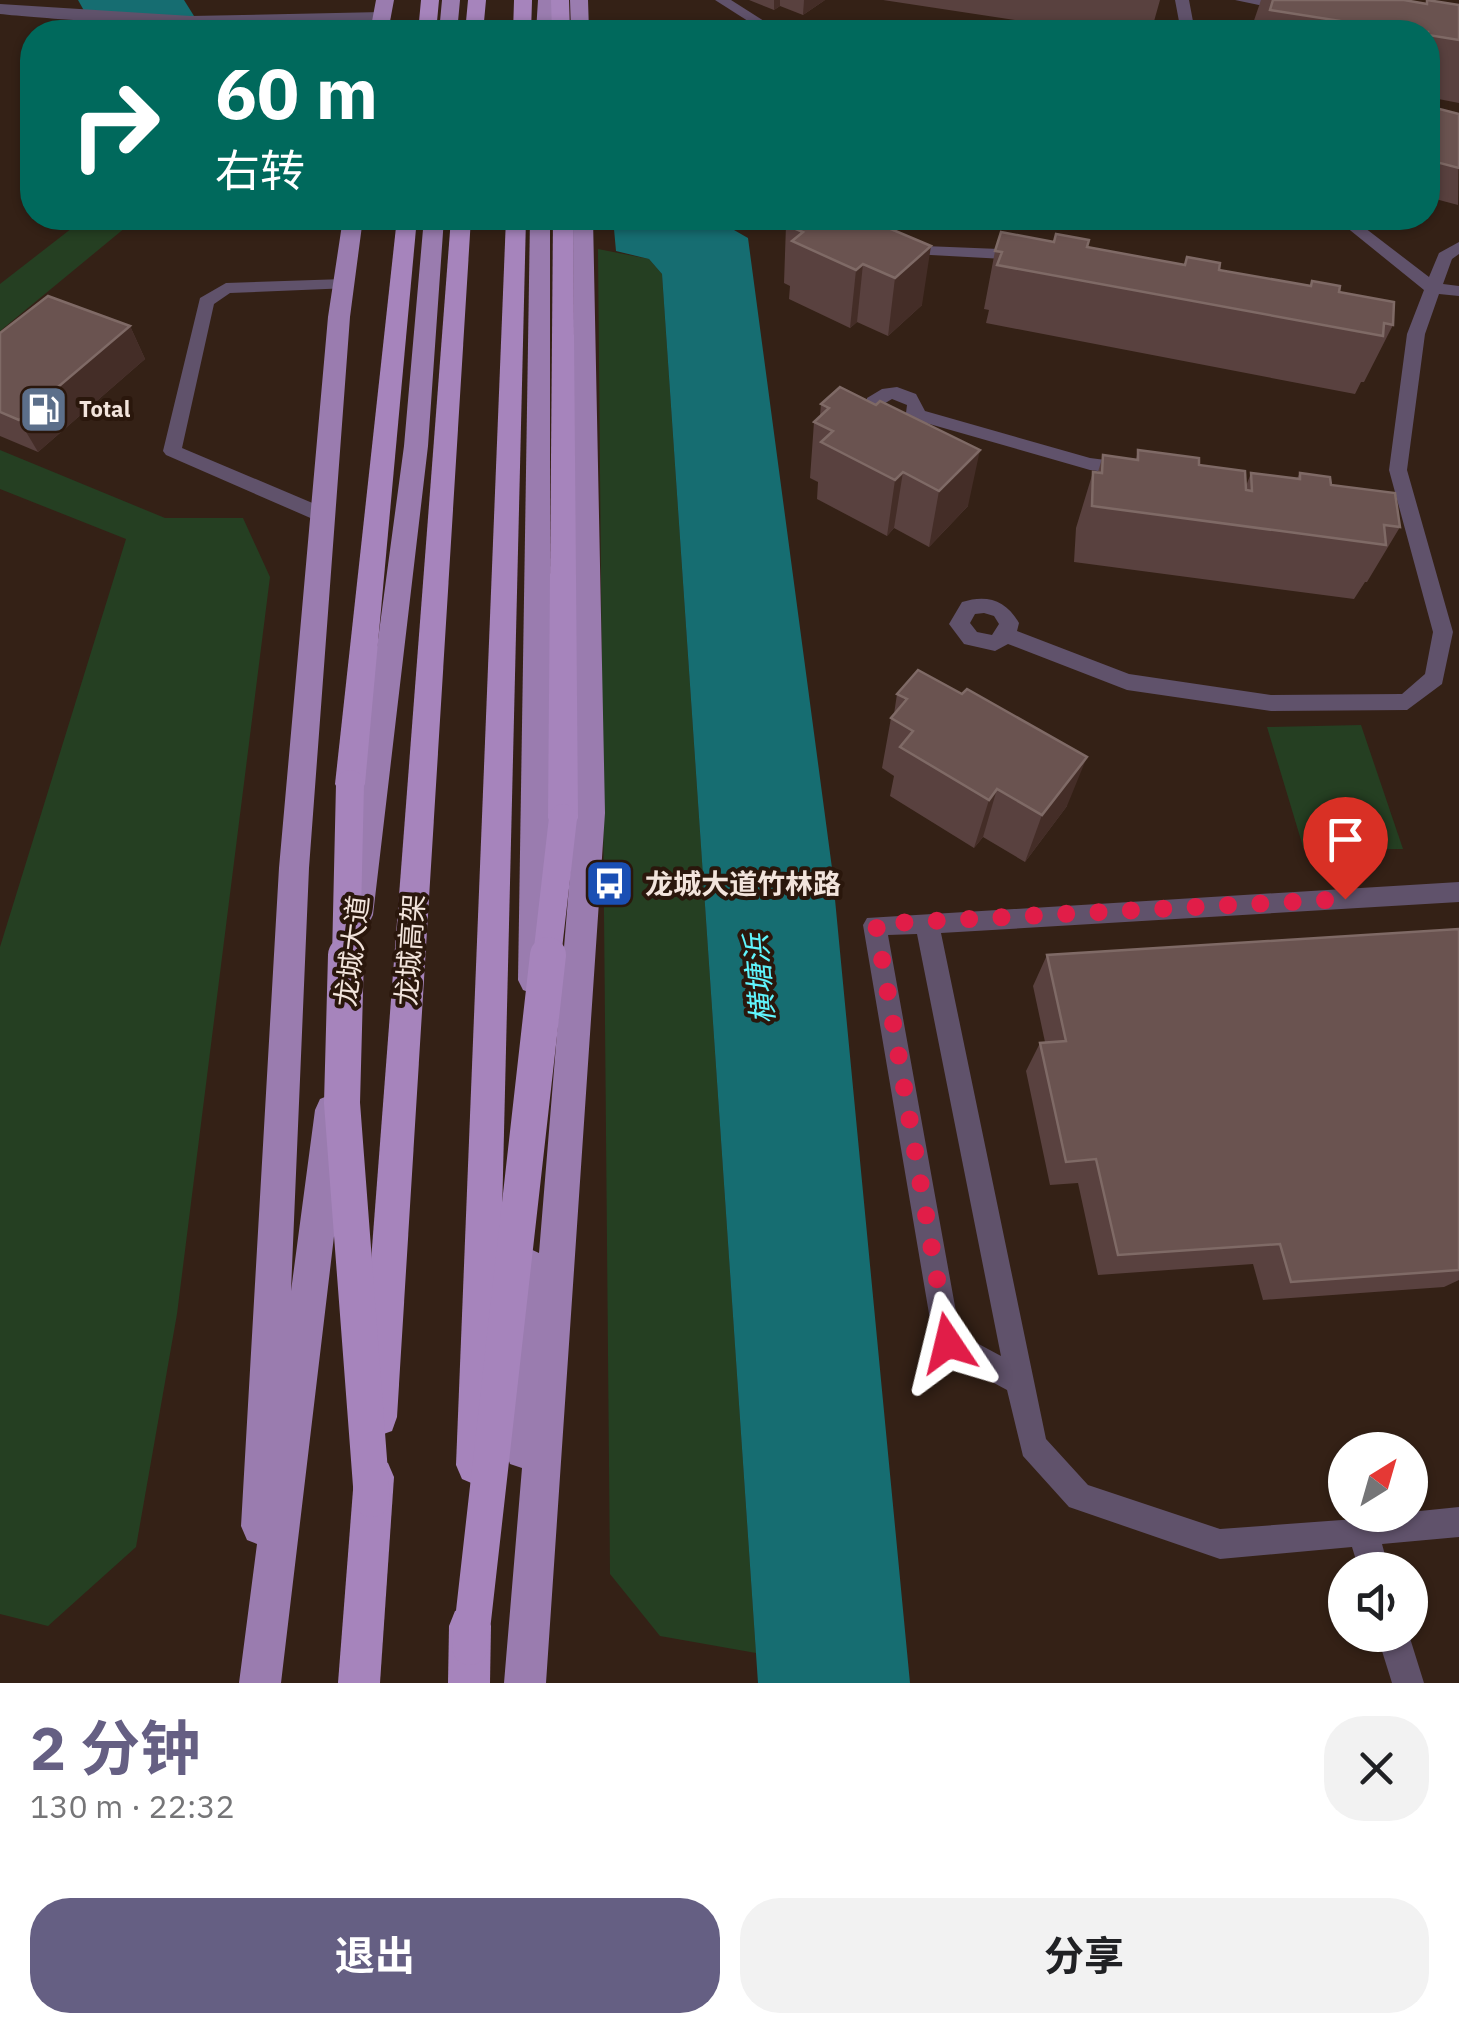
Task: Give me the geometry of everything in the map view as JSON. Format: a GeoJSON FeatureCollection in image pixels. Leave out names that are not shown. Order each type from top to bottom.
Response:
{"type":"FeatureCollection","features":[{"type":"Feature","properties":{"kind":"highway"},"geometry":{"type":"LineString","coordinates":[[372,1499],[342,1103],[350,784],[406,230]]}},
{"type":"Feature","properties":{"kind":"highway","name":"龙城高架"},"geometry":{"type":"LineString","coordinates":[[359,1683],[461,230]]}},
{"type":"Feature","properties":{"kind":"highway"},"geometry":{"type":"LineString","coordinates":[[468,1683],[516,230]]}},
{"type":"Feature","properties":{"kind":"highway"},"geometry":{"type":"LineString","coordinates":[[470,1647],[562,818],[563,230]]}},
{"type":"Feature","properties":{"kind":"main road"},"geometry":{"type":"LineString","coordinates":[[257,1683],[294,868],[322,515],[351,230]]}},
{"type":"Feature","properties":{"kind":"main road","name":"龙城大道"},"geometry":{"type":"LineString","coordinates":[[257,1683],[416,446],[433,230]]}},
{"type":"Feature","properties":{"kind":"main road"},"geometry":{"type":"LineString","coordinates":[[522,1683],[538,830],[540,230]]}},
{"type":"Feature","properties":{"kind":"main road"},"geometry":{"type":"LineString","coordinates":[[522,1683],[590,812],[582,230]]}},
{"type":"Feature","properties":{"kind":"street"},"geometry":{"type":"LineString","coordinates":[[0,10],[175,20]]}},
{"type":"Feature","properties":{"kind":"street"},"geometry":{"type":"LineString","coordinates":[[344,20],[382,17]]}},
{"type":"Feature","properties":{"kind":"lane"},"geometry":{"type":"LineString","coordinates":[[722,0],[754,20]]}},
{"type":"Feature","properties":{"kind":"lane"},"geometry":{"type":"LineString","coordinates":[[1242,0],[1301,8]]}},
{"type":"Feature","properties":{"kind":"lane"},"geometry":{"type":"LineString","coordinates":[[1358,230],[1432,288],[1459,292]]}},
{"type":"Feature","properties":{"kind":"lane"},"geometry":{"type":"LineString","coordinates":[[1006,636],[1127,682],[1272,703],[1407,702],[1435,678],[1444,632],[1400,508],[1398,470],[1410,322],[1432,288],[1445,256],[1459,247]]}},
{"type":"Feature","properties":{"kind":"lane"},"geometry":{"type":"LineString","coordinates":[[886,249],[1044,255]]}},
{"type":"Feature","properties":{"kind":"lane"},"geometry":{"type":"LineString","coordinates":[[322,515],[172,451],[206,302],[226,288],[344,284]]}},
{"type":"Feature","properties":{"kind":"lane"},"geometry":{"type":"LineString","coordinates":[[915,414],[1090,464],[1146,472]]}},
{"type":"Feature","properties":{"kind":"lane"},"geometry":{"type":"LineString","coordinates":[[1020,1381],[948,1343],[876,924],[1459,892]]}},
{"type":"Feature","properties":{"kind":"lane"},"geometry":{"type":"LineString","coordinates":[[927,923],[1033,1446],[1079,1498],[1220,1544],[1352,1532]]}},
{"type":"Feature","properties":{"kind":"lane"},"geometry":{"type":"LineString","coordinates":[[1428,1525],[1459,1522]]}},
{"type":"Feature","properties":{"kind":"lane"},"geometry":{"type":"LineString","coordinates":[[1399,1652],[1408,1683]]}},
{"type":"Feature","properties":{"kind":"green space"},"geometry":{"type":"Polygon","coordinates":[[[70,230],[122,230],[0,331],[0,284],[70,230]]]}},
{"type":"Feature","properties":{"kind":"green space"},"geometry":{"type":"Polygon","coordinates":[[[598,249],[649,259],[662,274],[756,1653],[660,1636],[610,1574],[598,249]]]}},
{"type":"Feature","properties":{"kind":"green space"},"geometry":{"type":"Polygon","coordinates":[[[0,450],[165,518],[243,518],[270,577],[177,1314],[136,1547],[48,1626],[0,1614],[0,947],[126,539],[0,489],[0,450]]]}},
{"type":"Feature","properties":{"kind":"green space"},"geometry":{"type":"Polygon","coordinates":[[[1361,725],[1403,849],[1304,850],[1267,727],[1361,725]]]}},
{"type":"Feature","properties":{"kind":"water"},"geometry":{"type":"Polygon","coordinates":[[[78,0],[184,0],[196,20],[89,20],[78,0]]]}},
{"type":"Feature","properties":{"kind":"water","name":"横塘浜"},"geometry":{"type":"Polygon","coordinates":[[[614,230],[734,230],[748,238],[832,868],[910,1683],[758,1683],[662,274],[649,259],[616,251],[614,230]]]}},
{"type":"Feature","properties":{"kind":"building"},"geometry":{"type":"Polygon","coordinates":[[[1273,0],[1404,0],[1427,4],[1427,0],[1459,5],[1459,40],[1440,37],[1440,20],[1334,20],[1270,10],[1273,0]]]}},
{"type":"Feature","properties":{"kind":"building"},"geometry":{"type":"Polygon","coordinates":[[[1440,109],[1459,114],[1459,168],[1440,163],[1440,109]]]}},
{"type":"Feature","properties":{"kind":"building"},"geometry":{"type":"Polygon","coordinates":[[[798,230],[893,230],[931,246],[895,278],[863,264],[856,270],[792,241],[803,232],[798,230]]]}},
{"type":"Feature","properties":{"kind":"building"},"geometry":{"type":"Polygon","coordinates":[[[1001,232],[1054,242],[1056,234],[1089,240],[1087,247],[1185,265],[1187,257],[1220,263],[1219,270],[1311,286],[1312,281],[1340,286],[1339,292],[1394,302],[1393,325],[1384,323],[1383,336],[997,265],[1002,252],[995,251],[1001,232]]]}},
{"type":"Feature","properties":{"kind":"building"},"geometry":{"type":"Polygon","coordinates":[[[48,296],[130,326],[19,420],[0,412],[0,333],[48,296]]]}},
{"type":"Feature","properties":{"kind":"building"},"geometry":{"type":"Polygon","coordinates":[[[840,387],[876,405],[880,401],[980,450],[939,491],[903,472],[895,480],[821,442],[833,431],[814,422],[829,408],[821,404],[840,387]]]}},
{"type":"Feature","properties":{"kind":"building"},"geometry":{"type":"Polygon","coordinates":[[[1138,450],[1199,458],[1199,465],[1245,471],[1246,490],[1252,491],[1251,473],[1300,479],[1300,473],[1330,477],[1331,485],[1395,493],[1400,527],[1384,525],[1386,545],[1092,506],[1093,472],[1102,473],[1103,455],[1138,460],[1138,450]]]}},
{"type":"Feature","properties":{"kind":"building"},"geometry":{"type":"Polygon","coordinates":[[[918,670],[962,694],[967,689],[1087,757],[1042,815],[997,789],[989,800],[900,747],[913,731],[891,718],[907,699],[897,694],[918,670]]]}},
{"type":"Feature","properties":{"kind":"building"},"geometry":{"type":"Polygon","coordinates":[[[1459,929],[1459,1270],[1291,1282],[1280,1244],[1118,1255],[1096,1159],[1066,1162],[1040,1043],[1066,1041],[1047,955],[1459,929]]]}},
{"type":"Feature","properties":{"kind":"place","name":"Total"},"geometry":{"type":"Point","coordinates":[44,409]}},
{"type":"Feature","properties":{"kind":"place","name":"龙城大道竹林路"},"geometry":{"type":"Point","coordinates":[610,884]}},
{"type":"Feature","properties":{"kind":"route"},"geometry":{"type":"LineString","coordinates":[[948,1343],[876,924],[1345,899]]}}]}
